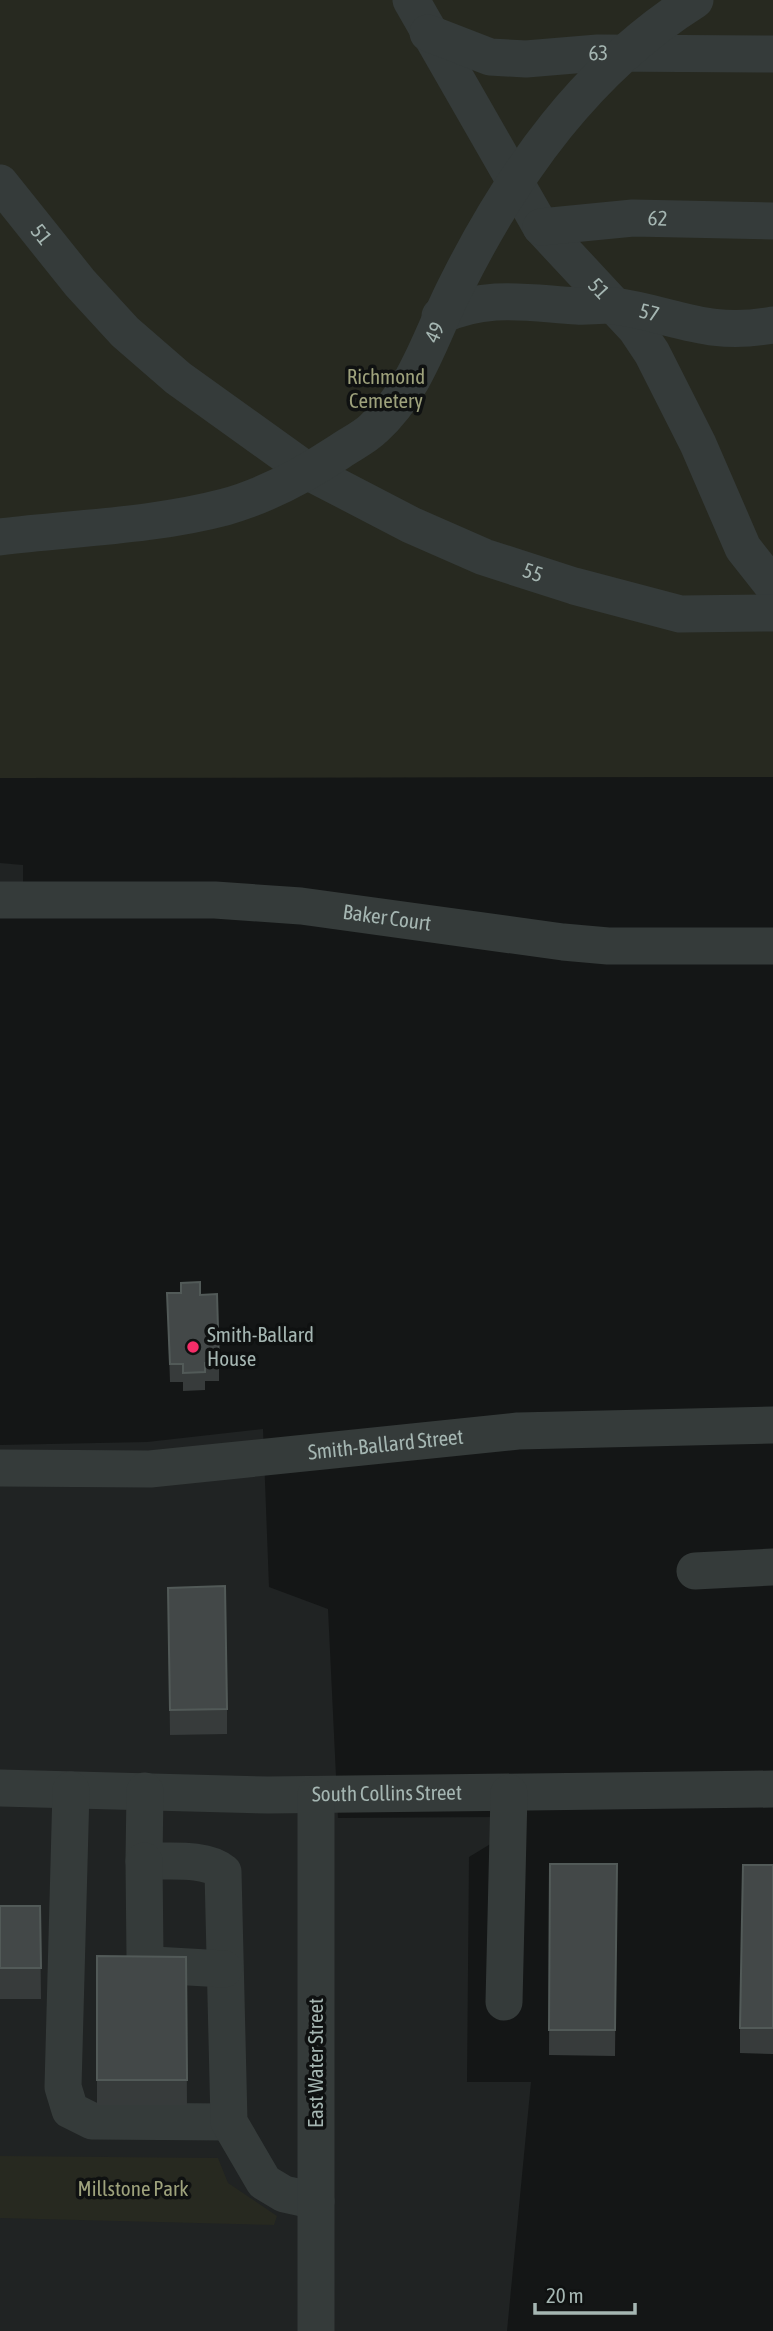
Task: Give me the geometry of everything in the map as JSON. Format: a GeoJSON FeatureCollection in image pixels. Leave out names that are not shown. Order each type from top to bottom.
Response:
{"type":"FeatureCollection","features":[{"type":"Feature","properties":{"kind":"street","name":"51"},"geometry":{"type":"LineString","coordinates":[[411,0],[541,227],[636,329],[652,353],[698,444],[743,548],[773,586]]}},
{"type":"Feature","properties":{"kind":"street","name":"49"},"geometry":{"type":"LineString","coordinates":[[0,537],[182,515],[227,506],[309,472],[374,428],[416,376],[430,349],[440,317],[478,241],[515,179],[570,106],[626,54],[695,0]]}},
{"type":"Feature","properties":{"kind":"street","name":"63"},"geometry":{"type":"LineString","coordinates":[[428,33],[490,57],[526,59],[626,54],[773,54]]}},
{"type":"Feature","properties":{"kind":"street","name":"51"},"geometry":{"type":"LineString","coordinates":[[0,183],[79,283],[125,332],[178,378],[309,472]]}},
{"type":"Feature","properties":{"kind":"street","name":"62"},"geometry":{"type":"LineString","coordinates":[[541,227],[633,218],[773,221]]}},
{"type":"Feature","properties":{"kind":"street","name":"57"},"geometry":{"type":"LineString","coordinates":[[440,317],[464,305],[485,302],[614,306],[703,328],[747,330],[773,325]]}},
{"type":"Feature","properties":{"kind":"street","name":"55"},"geometry":{"type":"LineString","coordinates":[[309,472],[459,547],[574,586],[680,614],[773,613]]}},
{"type":"Feature","properties":{"kind":"street","name":"Baker Court"},"geometry":{"type":"LineString","coordinates":[[0,900],[215,900],[301,906],[608,946],[773,946]]}},
{"type":"Feature","properties":{"kind":"street","name":"Smith-Ballard Street"},"geometry":{"type":"LineString","coordinates":[[0,1468],[150,1469],[518,1431],[773,1425]]}},
{"type":"Feature","properties":{"kind":"street"},"geometry":{"type":"LineString","coordinates":[[695,1571],[773,1567]]}},
{"type":"Feature","properties":{"kind":"street","name":"South Collins Street"},"geometry":{"type":"LineString","coordinates":[[0,1788],[316,1794],[773,1789]]}},
{"type":"Feature","properties":{"kind":"street"},"geometry":{"type":"LineString","coordinates":[[71,1790],[63,2087],[70,2110],[92,2120],[229,2122]]}},
{"type":"Feature","properties":{"kind":"street"},"geometry":{"type":"LineString","coordinates":[[145,1791],[145,1957],[154,1965],[224,1969]]}},
{"type":"Feature","properties":{"kind":"street"},"geometry":{"type":"LineString","coordinates":[[504,2002],[509,1793]]}},
{"type":"Feature","properties":{"kind":"street","name":"East Water Street"},"geometry":{"type":"LineString","coordinates":[[316,1794],[316,2331]]}},
{"type":"Feature","properties":{"kind":"street"},"geometry":{"type":"LineString","coordinates":[[144,1861],[199,1863],[216,1867],[223,1872],[229,2122],[264,2182],[285,2194],[316,2200]]}},
{"type":"Feature","properties":{"kind":"shaded area"},"geometry":{"type":"Polygon","coordinates":[[[0,863],[23,865],[23,914],[0,916],[0,863]]]}},
{"type":"Feature","properties":{"kind":"shaded area"},"geometry":{"type":"Polygon","coordinates":[[[263,1429],[269,1587],[328,1609],[338,1818],[497,1817],[497,1840],[469,1857],[467,2082],[531,2082],[507,2331],[0,2331],[0,1445],[147,1442],[263,1429]]]}},
{"type":"Feature","properties":{"kind":"green space","name":"Richmond Cemetery"},"geometry":{"type":"Polygon","coordinates":[[[0,0],[773,0],[773,777],[0,778],[0,0]]]}},
{"type":"Feature","properties":{"kind":"green space","name":"Millstone Park"},"geometry":{"type":"Polygon","coordinates":[[[0,2156],[218,2158],[228,2183],[277,2216],[274,2225],[0,2218],[0,2156]]]}},
{"type":"Feature","properties":{"kind":"building","name":"Smith-Ballard House"},"geometry":{"type":"Polygon","coordinates":[[[200,1282],[200,1295],[217,1294],[219,1363],[205,1363],[205,1372],[183,1373],[183,1364],[170,1364],[167,1293],[181,1293],[181,1283],[200,1282]]]}},
{"type":"Feature","properties":{"kind":"building"},"geometry":{"type":"Polygon","coordinates":[[[225,1586],[227,1709],[170,1710],[168,1588],[225,1586]]]}},
{"type":"Feature","properties":{"kind":"building"},"geometry":{"type":"Polygon","coordinates":[[[550,1864],[617,1864],[615,2030],[549,2030],[550,1864]]]}},
{"type":"Feature","properties":{"kind":"building"},"geometry":{"type":"Polygon","coordinates":[[[743,1865],[773,1865],[773,2028],[740,2028],[743,1865]]]}},
{"type":"Feature","properties":{"kind":"building"},"geometry":{"type":"Polygon","coordinates":[[[0,1906],[40,1906],[41,1968],[0,1968],[0,1906]]]}},
{"type":"Feature","properties":{"kind":"building"},"geometry":{"type":"Polygon","coordinates":[[[97,1956],[186,1957],[187,2080],[97,2080],[97,1956]]]}},
{"type":"Feature","properties":{"kind":"place","name":"Smith-Ballard House"},"geometry":{"type":"Point","coordinates":[193,1347]}}]}
